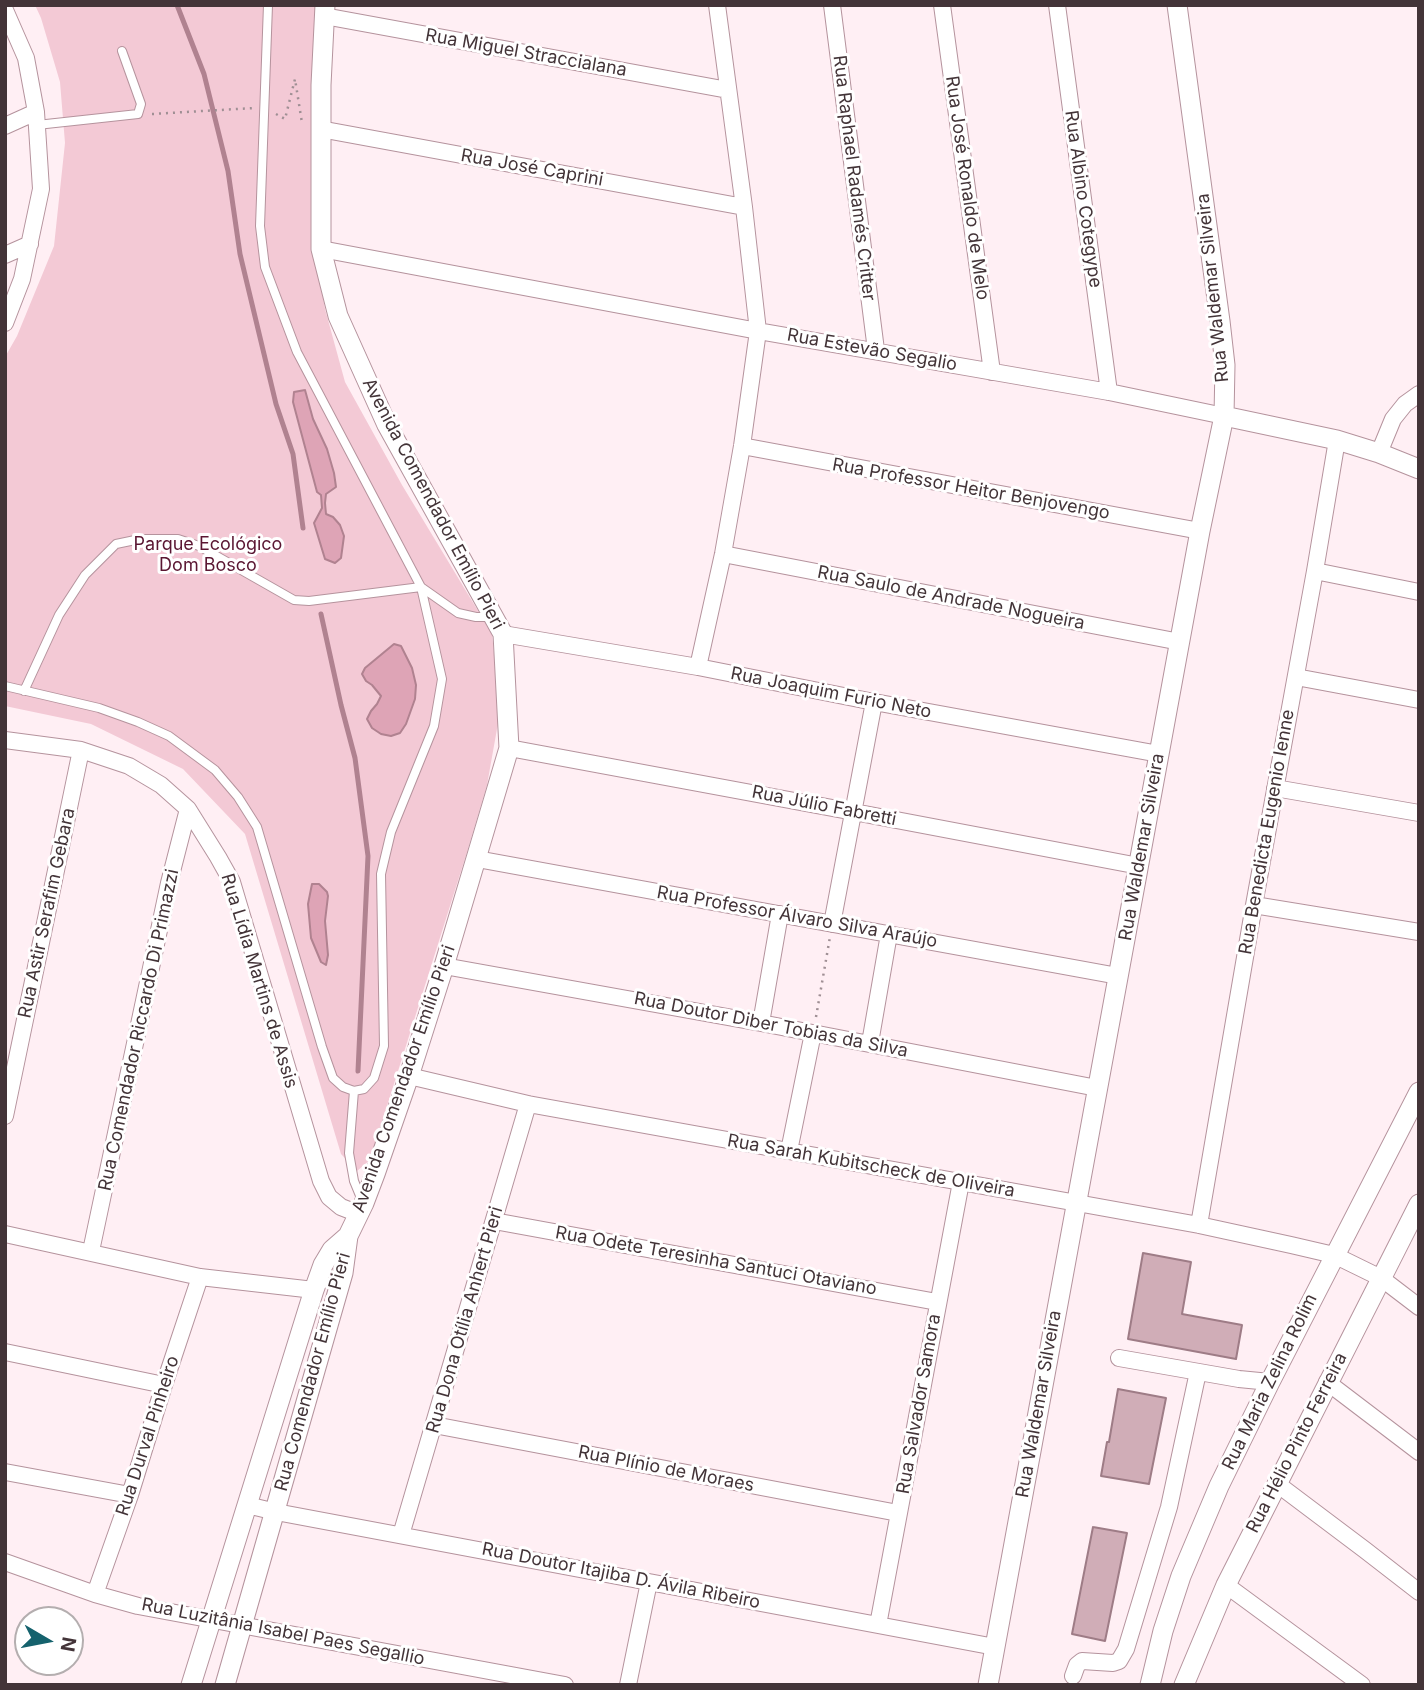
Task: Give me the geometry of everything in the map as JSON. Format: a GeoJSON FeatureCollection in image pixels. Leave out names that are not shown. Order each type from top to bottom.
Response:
{"type":"FeatureCollection","features":[{"type":"Feature","properties":{"kind":"street"},"geometry":{"type":"LineString","coordinates":[[698,667],[723,554],[758,331],[717,5]]}},
{"type":"Feature","properties":{"kind":"street","name":"Rua Raphael Radamés Critter"},"geometry":{"type":"LineString","coordinates":[[832,5],[876,350]]}},
{"type":"Feature","properties":{"kind":"street","name":"Rua José Ronaldo de Melo"},"geometry":{"type":"LineString","coordinates":[[942,5],[992,372]]}},
{"type":"Feature","properties":{"kind":"street","name":"Rua Albino Cotegype"},"geometry":{"type":"LineString","coordinates":[[1057,5],[1110,392]]}},
{"type":"Feature","properties":{"kind":"street","name":"Rua Waldemar Silveira"},"geometry":{"type":"LineString","coordinates":[[988,1685],[1200,531],[1224,416],[1225,365],[1220,321],[1177,5]]}},
{"type":"Feature","properties":{"kind":"street"},"geometry":{"type":"LineString","coordinates":[[5,10],[26,58],[37,118],[41,189],[22,279],[5,323]]}},
{"type":"Feature","properties":{"kind":"street","name":"Rua Miguel Straccialana"},"geometry":{"type":"LineString","coordinates":[[324,11],[728,90]]}},
{"type":"Feature","properties":{"kind":"street","name":"Avenida Comendador Emílio Pieri"},"geometry":{"type":"LineString","coordinates":[[324,11],[320,129],[321,249],[338,316],[387,425],[503,634],[509,748],[409,1076],[361,1209],[348,1236]]}},
{"type":"Feature","properties":{"kind":"street"},"geometry":{"type":"LineString","coordinates":[[5,126],[37,118]]}},
{"type":"Feature","properties":{"kind":"street","name":"Rua José Caprini"},"geometry":{"type":"LineString","coordinates":[[320,129],[744,207]]}},
{"type":"Feature","properties":{"kind":"street"},"geometry":{"type":"LineString","coordinates":[[5,255],[30,244]]}},
{"type":"Feature","properties":{"kind":"street","name":"Rua Estevão Segalio"},"geometry":{"type":"LineString","coordinates":[[321,249],[758,331],[1110,392],[1337,440],[1379,453],[1419,470]]}},
{"type":"Feature","properties":{"kind":"street"},"geometry":{"type":"LineString","coordinates":[[1379,453],[1393,419],[1405,404],[1419,394]]}},
{"type":"Feature","properties":{"kind":"street","name":"Rua Benedicta Eugenio Ienne"},"geometry":{"type":"LineString","coordinates":[[1199,1225],[1337,440]]}},
{"type":"Feature","properties":{"kind":"street","name":"Rua Professor Heitor Benjovengo"},"geometry":{"type":"LineString","coordinates":[[742,446],[1200,531]]}},
{"type":"Feature","properties":{"kind":"street","name":"Rua Saulo de Andrade Nogueira"},"geometry":{"type":"LineString","coordinates":[[723,554],[1180,642]]}},
{"type":"Feature","properties":{"kind":"street"},"geometry":{"type":"LineString","coordinates":[[1315,571],[1419,592]]}},
{"type":"Feature","properties":{"kind":"street","name":"Rua Joaquim Furio Neto"},"geometry":{"type":"LineString","coordinates":[[503,634],[698,667],[1159,754]]}},
{"type":"Feature","properties":{"kind":"street"},"geometry":{"type":"LineString","coordinates":[[1296,677],[1419,699]]}},
{"type":"Feature","properties":{"kind":"street"},"geometry":{"type":"LineString","coordinates":[[832,924],[874,702]]}},
{"type":"Feature","properties":{"kind":"street","name":"Rua Lídia Martins de Assis"},"geometry":{"type":"LineString","coordinates":[[5,740],[81,750],[129,766],[161,785],[188,808],[232,882],[321,1181],[329,1197],[341,1207],[361,1209]]}},
{"type":"Feature","properties":{"kind":"street","name":"Rua Júlio Fabretti"},"geometry":{"type":"LineString","coordinates":[[509,748],[1139,866]]}},
{"type":"Feature","properties":{"kind":"street","name":"Rua Astir Serafim Gebara"},"geometry":{"type":"LineString","coordinates":[[5,1116],[81,750]]}},
{"type":"Feature","properties":{"kind":"street"},"geometry":{"type":"LineString","coordinates":[[1275,788],[1419,813]]}},
{"type":"Feature","properties":{"kind":"street","name":"Rua Comendador Riccardo Di Primazzi"},"geometry":{"type":"LineString","coordinates":[[92,1251],[169,883],[188,808]]}},
{"type":"Feature","properties":{"kind":"street","name":"Rua Professor Álvaro Silva Araújo"},"geometry":{"type":"LineString","coordinates":[[477,859],[1118,976]]}},
{"type":"Feature","properties":{"kind":"street"},"geometry":{"type":"LineString","coordinates":[[1254,905],[1419,932]]}},
{"type":"Feature","properties":{"kind":"street"},"geometry":{"type":"LineString","coordinates":[[761,1023],[780,914]]}},
{"type":"Feature","properties":{"kind":"street"},"geometry":{"type":"LineString","coordinates":[[870,1043],[889,934]]}},
{"type":"Feature","properties":{"kind":"street","name":"Rua Doutor Diber Tobias da Silva"},"geometry":{"type":"LineString","coordinates":[[444,966],[870,1043],[1097,1088]]}},
{"type":"Feature","properties":{"kind":"street"},"geometry":{"type":"LineString","coordinates":[[789,1151],[813,1033]]}},
{"type":"Feature","properties":{"kind":"street","name":"Rua Sarah Kubitscheck de Oliveira"},"geometry":{"type":"LineString","coordinates":[[409,1076],[528,1104],[1199,1225],[1334,1255],[1381,1278],[1419,1307]]}},
{"type":"Feature","properties":{"kind":"street","name":"Rua Maria Zelina Rolim"},"geometry":{"type":"LineString","coordinates":[[1150,1685],[1163,1631],[1181,1576],[1219,1486],[1419,1092]]}},
{"type":"Feature","properties":{"kind":"street","name":"Rua Dona Otília Anhert Pieri"},"geometry":{"type":"LineString","coordinates":[[401,1535],[528,1104]]}},
{"type":"Feature","properties":{"kind":"street","name":"Rua Salvador Samora"},"geometry":{"type":"LineString","coordinates":[[878,1625],[961,1182]]}},
{"type":"Feature","properties":{"kind":"street","name":"Rua Hélio Pinto Ferreira"},"geometry":{"type":"LineString","coordinates":[[1184,1685],[1226,1585],[1419,1205]]}},
{"type":"Feature","properties":{"kind":"street","name":"Rua Odete Teresinha Santuci Otaviano"},"geometry":{"type":"LineString","coordinates":[[494,1221],[937,1302]]}},
{"type":"Feature","properties":{"kind":"street"},"geometry":{"type":"LineString","coordinates":[[5,1234],[200,1276],[314,1290]]}},
{"type":"Feature","properties":{"kind":"street","name":"Rua Comendador Emílio Pieri"},"geometry":{"type":"LineString","coordinates":[[191,1685],[314,1290],[332,1250],[348,1236]]}},
{"type":"Feature","properties":{"kind":"street","name":"Rua Comendador Emílio Pieri"},"geometry":{"type":"LineString","coordinates":[[225,1685],[343,1273],[348,1236]]}},
{"type":"Feature","properties":{"kind":"street","name":"Rua Durval Pinheiro"},"geometry":{"type":"LineString","coordinates":[[95,1594],[200,1276]]}},
{"type":"Feature","properties":{"kind":"street"},"geometry":{"type":"LineString","coordinates":[[5,1352],[164,1385]]}},
{"type":"Feature","properties":{"kind":"street"},"geometry":{"type":"LineString","coordinates":[[1119,1358],[1270,1382]]}},
{"type":"Feature","properties":{"kind":"street"},"geometry":{"type":"LineString","coordinates":[[1073,1676],[1077,1665],[1082,1661],[1113,1663],[1119,1661],[1126,1649],[1169,1507],[1198,1372]]}},
{"type":"Feature","properties":{"kind":"street"},"geometry":{"type":"LineString","coordinates":[[1327,1382],[1419,1452]]}},
{"type":"Feature","properties":{"kind":"street","name":"Rua Plínio de Moraes"},"geometry":{"type":"LineString","coordinates":[[434,1425],[898,1513]]}},
{"type":"Feature","properties":{"kind":"street"},"geometry":{"type":"LineString","coordinates":[[5,1472],[130,1494]]}},
{"type":"Feature","properties":{"kind":"street"},"geometry":{"type":"LineString","coordinates":[[1276,1483],[1419,1592]]}},
{"type":"Feature","properties":{"kind":"street","name":"Rua Doutor Itajiba D. Ávila Ribeiro"},"geometry":{"type":"LineString","coordinates":[[247,1505],[995,1647]]}},
{"type":"Feature","properties":{"kind":"street","name":"Rua Luzitânia Isabel Paes Segallio"},"geometry":{"type":"LineString","coordinates":[[5,1562],[95,1594],[138,1606],[565,1685]]}},
{"type":"Feature","properties":{"kind":"street"},"geometry":{"type":"LineString","coordinates":[[628,1685],[649,1582]]}},
{"type":"Feature","properties":{"kind":"street"},"geometry":{"type":"LineString","coordinates":[[1226,1585],[1362,1685]]}},
{"type":"Feature","properties":{"kind":"lane"},"geometry":{"type":"LineString","coordinates":[[5,686],[99,708],[138,722],[169,736],[215,770],[238,797],[257,827],[333,1078],[343,1087],[355,1091],[364,1089],[374,1078],[384,1046],[381,874],[391,832],[435,726],[442,679],[421,587],[297,352],[265,267],[260,226],[268,5]]}},
{"type":"Feature","properties":{"kind":"lane"},"geometry":{"type":"LineString","coordinates":[[37,118],[138,114],[141,104],[122,51]]}},
{"type":"Feature","properties":{"kind":"lane"},"geometry":{"type":"LineString","coordinates":[[24,691],[58,615],[85,575],[116,544],[140,539],[178,539],[198,546],[294,600],[309,601],[421,587],[458,613],[493,617]]}},
{"type":"Feature","properties":{"kind":"lane"},"geometry":{"type":"LineString","coordinates":[[355,1091],[349,1153],[361,1209]]}},
{"type":"Feature","properties":{"kind":"path"},"geometry":{"type":"LineString","coordinates":[[138,114],[265,108],[285,118],[295,79],[302,125],[320,129]]}},
{"type":"Feature","properties":{"kind":"path"},"geometry":{"type":"LineString","coordinates":[[813,1033],[832,924]]}},
{"type":"Feature","properties":{"kind":"green space","name":"Parque Ecológico Dom Bosco"},"geometry":{"type":"Polygon","coordinates":[[[35,5],[321,5],[315,254],[325,309],[345,382],[402,485],[492,634],[500,712],[487,785],[467,852],[370,1160],[357,1171],[341,1154],[245,834],[183,769],[91,724],[5,706],[5,357],[17,336],[54,246],[65,143],[60,82],[35,5]]]}},
{"type":"Feature","properties":{"kind":"shaded area"},"geometry":{"type":"Polygon","coordinates":[[[305,390],[334,473],[336,487],[326,494],[325,503],[326,514],[340,525],[344,536],[341,558],[335,563],[325,559],[314,523],[322,508],[321,495],[317,492],[293,402],[294,392],[305,390]]]}},
{"type":"Feature","properties":{"kind":"shaded area"},"geometry":{"type":"Polygon","coordinates":[[[394,644],[401,646],[412,668],[416,685],[415,699],[406,724],[400,733],[391,736],[372,728],[367,719],[381,696],[362,674],[365,668],[394,644]]]}},
{"type":"Feature","properties":{"kind":"shaded area"},"geometry":{"type":"Polygon","coordinates":[[[312,884],[319,884],[328,896],[325,921],[328,955],[326,965],[321,962],[311,938],[308,904],[312,884]]]}},
{"type":"Feature","properties":{"kind":"building"},"geometry":{"type":"Polygon","coordinates":[[[1143,1253],[1191,1262],[1182,1314],[1242,1325],[1236,1359],[1128,1339],[1143,1253]]]}},
{"type":"Feature","properties":{"kind":"building"},"geometry":{"type":"Polygon","coordinates":[[[1118,1389],[1166,1398],[1149,1484],[1101,1476],[1118,1389]]]}},
{"type":"Feature","properties":{"kind":"building"},"geometry":{"type":"Polygon","coordinates":[[[1093,1527],[1127,1533],[1105,1641],[1072,1634],[1093,1527]]]}},
{"type":"Feature","properties":{"kind":"waterway"},"geometry":{"type":"LineString","coordinates":[[177,5],[204,74],[228,171],[240,254],[276,404],[293,454],[303,528]]}},
{"type":"Feature","properties":{"kind":"waterway"},"geometry":{"type":"LineString","coordinates":[[321,614],[355,758],[368,856],[358,1071]]}}]}
